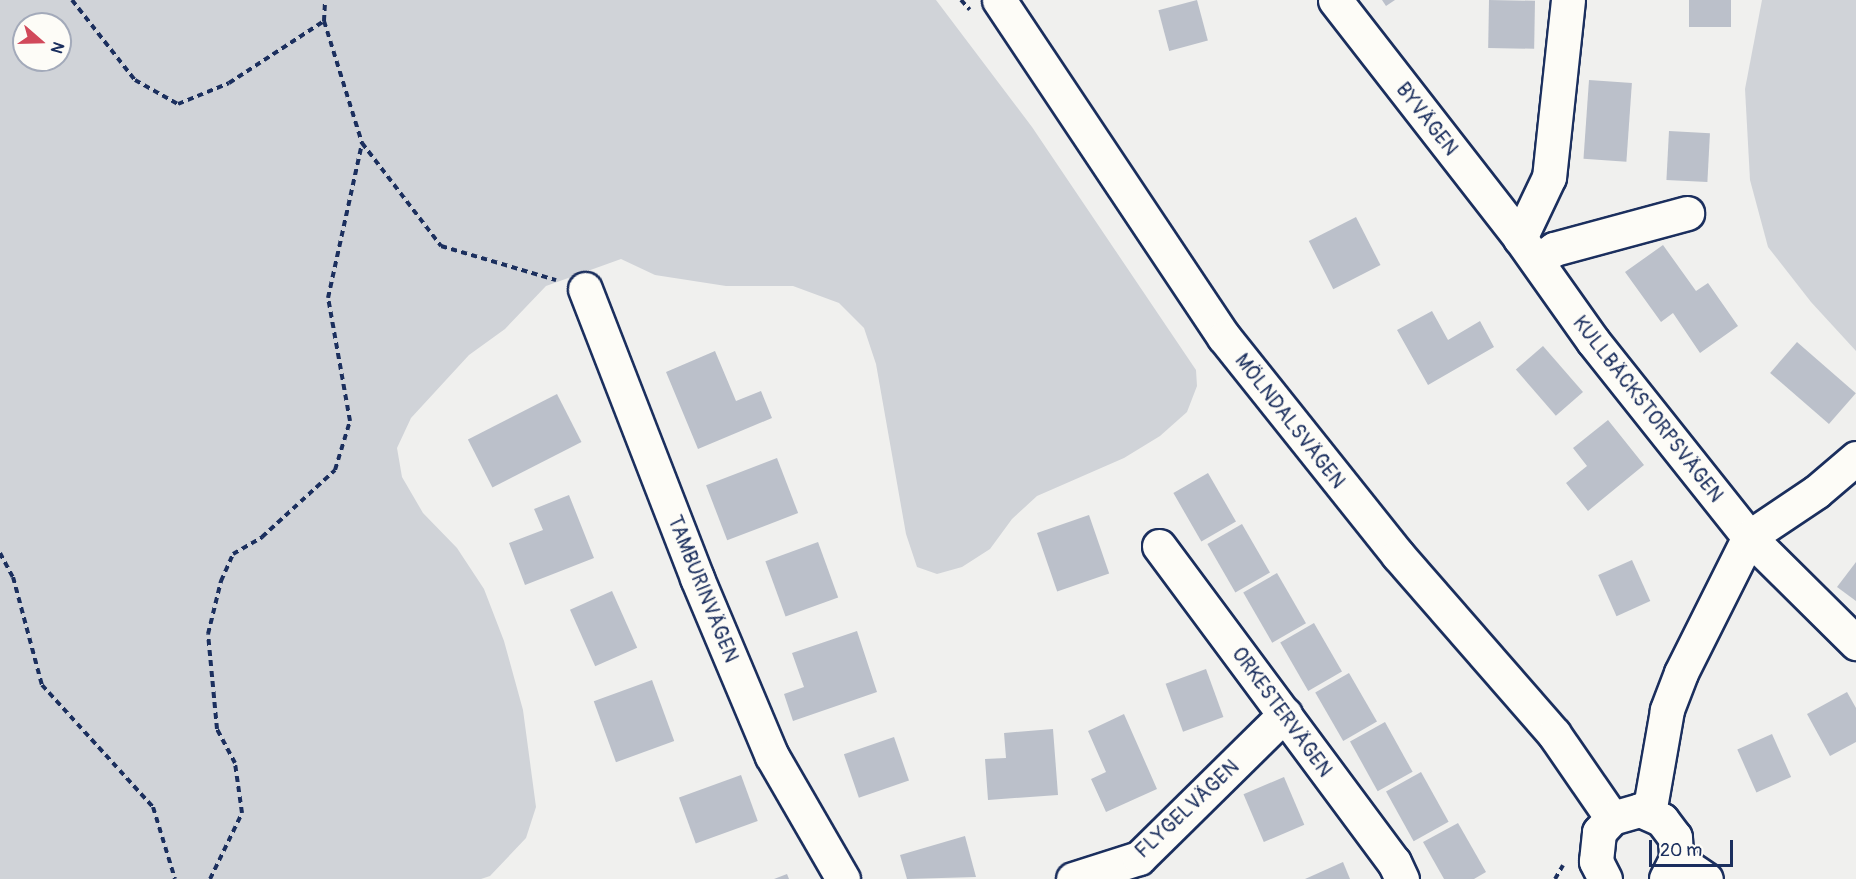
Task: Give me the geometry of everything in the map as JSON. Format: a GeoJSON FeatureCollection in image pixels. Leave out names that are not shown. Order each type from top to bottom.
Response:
{"type":"FeatureCollection","features":[{"type":"Feature","properties":{"kind":"street","name":"MÖLNDALSVÄGEN"},"geometry":{"type":"LineString","coordinates":[[999,0],[1224,337],[1398,555],[1554,734],[1612,818]]}},
{"type":"Feature","properties":{"kind":"street","name":"BYVÄGEN"},"geometry":{"type":"LineString","coordinates":[[1335,0],[1529,250]]}},
{"type":"Feature","properties":{"kind":"street"},"geometry":{"type":"LineString","coordinates":[[1568,0],[1549,177],[1529,250],[1554,249],[1687,213]]}},
{"type":"Feature","properties":{"kind":"street","name":"KULLBÄCKSTORPSVÄGEN"},"geometry":{"type":"LineString","coordinates":[[1529,250],[1593,341],[1749,537],[1856,643]]}},
{"type":"Feature","properties":{"kind":"street","name":"TAMBURINVÄGEN"},"geometry":{"type":"LineString","coordinates":[[585,289],[697,578],[772,756],[843,879]]}},
{"type":"Feature","properties":{"kind":"street"},"geometry":{"type":"LineString","coordinates":[[1649,813],[1667,710],[1681,673],[1749,537],[1816,492],[1856,458]]}},
{"type":"Feature","properties":{"kind":"street","name":"ORKESTERVÄGEN"},"geometry":{"type":"LineString","coordinates":[[1159,546],[1394,862],[1402,879]]}},
{"type":"Feature","properties":{"kind":"street","name":"FLYGELVÄGEN"},"geometry":{"type":"LineString","coordinates":[[1073,879],[1139,858],[1285,714]]}},
{"type":"Feature","properties":{"kind":"street"},"geometry":{"type":"LineString","coordinates":[[1605,879],[1595,851],[1599,832],[1612,818],[1630,811],[1649,813],[1671,830],[1671,869],[1706,879]]}},
{"type":"Feature","properties":{"kind":"path"},"geometry":{"type":"LineString","coordinates":[[72,0],[135,80],[178,104],[230,83],[324,21]]}},
{"type":"Feature","properties":{"kind":"path"},"geometry":{"type":"LineString","coordinates":[[324,0],[324,21],[362,143],[441,246],[585,289]]}},
{"type":"Feature","properties":{"kind":"path"},"geometry":{"type":"LineString","coordinates":[[210,879],[242,813],[235,763],[217,729],[208,634],[221,581],[233,554],[262,537],[335,470],[350,421],[328,298],[362,143]]}},
{"type":"Feature","properties":{"kind":"path"},"geometry":{"type":"LineString","coordinates":[[0,553],[13,577],[42,685],[153,807],[175,879]]}},
{"type":"Feature","properties":{"kind":"path"},"geometry":{"type":"LineString","coordinates":[[1556,879],[1563,865]]}},
{"type":"Feature","properties":{"kind":"shaded area"},"geometry":{"type":"Polygon","coordinates":[[[0,0],[936,0],[1032,127],[1196,370],[1197,386],[1187,412],[1160,436],[1124,458],[1037,496],[1012,519],[990,549],[962,567],[937,574],[917,567],[906,534],[876,364],[864,328],[839,303],[793,286],[726,286],[655,275],[621,259],[546,286],[505,329],[469,355],[411,418],[397,448],[402,477],[423,513],[457,548],[484,589],[504,641],[523,710],[536,807],[526,838],[490,876],[481,879],[0,879],[0,0]]]}},
{"type":"Feature","properties":{"kind":"shaded area"},"geometry":{"type":"Polygon","coordinates":[[[1762,0],[1856,0],[1856,351],[1811,302],[1768,247],[1750,180],[1745,89],[1762,0]]]}},
{"type":"Feature","properties":{"kind":"building"},"geometry":{"type":"Polygon","coordinates":[[[1197,0],[1208,41],[1169,51],[1158,10],[1197,0]]]}},
{"type":"Feature","properties":{"kind":"building"},"geometry":{"type":"Polygon","coordinates":[[[1382,0],[1395,0],[1386,6],[1382,0]]]}},
{"type":"Feature","properties":{"kind":"building"},"geometry":{"type":"Polygon","coordinates":[[[1489,0],[1535,1],[1534,49],[1488,48],[1489,0]]]}},
{"type":"Feature","properties":{"kind":"building"},"geometry":{"type":"Polygon","coordinates":[[[1689,0],[1731,0],[1731,27],[1689,27],[1689,0]]]}},
{"type":"Feature","properties":{"kind":"building"},"geometry":{"type":"Polygon","coordinates":[[[1589,80],[1632,83],[1626,162],[1583,159],[1589,80]]]}},
{"type":"Feature","properties":{"kind":"building"},"geometry":{"type":"Polygon","coordinates":[[[1669,131],[1710,133],[1707,182],[1666,180],[1669,131]]]}},
{"type":"Feature","properties":{"kind":"building"},"geometry":{"type":"Polygon","coordinates":[[[1356,217],[1381,265],[1333,289],[1309,241],[1356,217]]]}},
{"type":"Feature","properties":{"kind":"building"},"geometry":{"type":"Polygon","coordinates":[[[1663,245],[1696,291],[1708,283],[1738,326],[1700,353],[1673,313],[1661,322],[1625,272],[1663,245]]]}},
{"type":"Feature","properties":{"kind":"building"},"geometry":{"type":"Polygon","coordinates":[[[1432,311],[1448,340],[1480,321],[1494,347],[1428,385],[1397,330],[1432,311]]]}},
{"type":"Feature","properties":{"kind":"building"},"geometry":{"type":"Polygon","coordinates":[[[1797,342],[1856,393],[1829,424],[1770,373],[1797,342]]]}},
{"type":"Feature","properties":{"kind":"building"},"geometry":{"type":"Polygon","coordinates":[[[1543,346],[1583,392],[1556,416],[1516,370],[1543,346]]]}},
{"type":"Feature","properties":{"kind":"building"},"geometry":{"type":"Polygon","coordinates":[[[715,351],[736,401],[761,391],[772,418],[698,449],[666,372],[715,351]]]}},
{"type":"Feature","properties":{"kind":"building"},"geometry":{"type":"Polygon","coordinates":[[[557,394],[582,442],[492,488],[468,439],[557,394]]]}},
{"type":"Feature","properties":{"kind":"building"},"geometry":{"type":"Polygon","coordinates":[[[1608,420],[1644,465],[1588,511],[1566,483],[1587,466],[1573,448],[1608,420]]]}},
{"type":"Feature","properties":{"kind":"building"},"geometry":{"type":"Polygon","coordinates":[[[777,458],[798,513],[727,540],[706,485],[777,458]]]}},
{"type":"Feature","properties":{"kind":"building"},"geometry":{"type":"Polygon","coordinates":[[[1208,473],[1236,521],[1201,541],[1173,493],[1208,473]]]}},
{"type":"Feature","properties":{"kind":"building"},"geometry":{"type":"Polygon","coordinates":[[[569,495],[594,558],[525,585],[509,543],[543,530],[534,509],[569,495]]]}},
{"type":"Feature","properties":{"kind":"building"},"geometry":{"type":"Polygon","coordinates":[[[1089,515],[1109,574],[1057,592],[1037,533],[1089,515]]]}},
{"type":"Feature","properties":{"kind":"building"},"geometry":{"type":"Polygon","coordinates":[[[1242,524],[1270,572],[1235,592],[1207,544],[1242,524]]]}},
{"type":"Feature","properties":{"kind":"building"},"geometry":{"type":"Polygon","coordinates":[[[818,542],[838,597],[786,617],[765,561],[818,542]]]}},
{"type":"Feature","properties":{"kind":"building"},"geometry":{"type":"Polygon","coordinates":[[[1632,560],[1650,601],[1617,616],[1598,575],[1632,560]]]}},
{"type":"Feature","properties":{"kind":"building"},"geometry":{"type":"Polygon","coordinates":[[[1856,562],[1856,601],[1837,587],[1856,562]]]}},
{"type":"Feature","properties":{"kind":"building"},"geometry":{"type":"Polygon","coordinates":[[[1277,573],[1306,623],[1272,643],[1243,592],[1277,573]]]}},
{"type":"Feature","properties":{"kind":"building"},"geometry":{"type":"Polygon","coordinates":[[[612,591],[637,648],[595,666],[570,610],[612,591]]]}},
{"type":"Feature","properties":{"kind":"building"},"geometry":{"type":"Polygon","coordinates":[[[1314,623],[1342,671],[1308,691],[1280,642],[1314,623]]]}},
{"type":"Feature","properties":{"kind":"building"},"geometry":{"type":"Polygon","coordinates":[[[857,631],[877,692],[793,721],[784,694],[804,687],[792,653],[857,631]]]}},
{"type":"Feature","properties":{"kind":"building"},"geometry":{"type":"Polygon","coordinates":[[[1206,669],[1223,717],[1183,732],[1166,684],[1206,669]]]}},
{"type":"Feature","properties":{"kind":"building"},"geometry":{"type":"Polygon","coordinates":[[[1349,673],[1377,721],[1343,741],[1315,692],[1349,673]]]}},
{"type":"Feature","properties":{"kind":"building"},"geometry":{"type":"Polygon","coordinates":[[[652,680],[674,741],[616,762],[594,701],[652,680]]]}},
{"type":"Feature","properties":{"kind":"building"},"geometry":{"type":"Polygon","coordinates":[[[1847,692],[1856,708],[1856,742],[1830,756],[1807,714],[1847,692]]]}},
{"type":"Feature","properties":{"kind":"building"},"geometry":{"type":"Polygon","coordinates":[[[1124,714],[1157,789],[1106,812],[1091,779],[1106,772],[1088,731],[1124,714]]]}},
{"type":"Feature","properties":{"kind":"building"},"geometry":{"type":"Polygon","coordinates":[[[1385,722],[1413,772],[1378,791],[1350,741],[1385,722]]]}},
{"type":"Feature","properties":{"kind":"building"},"geometry":{"type":"Polygon","coordinates":[[[1053,729],[1058,795],[988,800],[985,759],[1006,758],[1004,733],[1053,729]]]}},
{"type":"Feature","properties":{"kind":"building"},"geometry":{"type":"Polygon","coordinates":[[[1772,734],[1791,777],[1756,792],[1737,749],[1772,734]]]}},
{"type":"Feature","properties":{"kind":"building"},"geometry":{"type":"Polygon","coordinates":[[[894,737],[909,780],[859,798],[844,754],[894,737]]]}},
{"type":"Feature","properties":{"kind":"building"},"geometry":{"type":"Polygon","coordinates":[[[1421,772],[1449,822],[1414,841],[1386,791],[1421,772]]]}},
{"type":"Feature","properties":{"kind":"building"},"geometry":{"type":"Polygon","coordinates":[[[741,775],[758,821],[696,844],[679,798],[741,775]]]}},
{"type":"Feature","properties":{"kind":"building"},"geometry":{"type":"Polygon","coordinates":[[[1284,777],[1304,825],[1264,842],[1243,794],[1284,777]]]}},
{"type":"Feature","properties":{"kind":"building"},"geometry":{"type":"Polygon","coordinates":[[[1458,823],[1486,872],[1474,879],[1444,879],[1423,842],[1458,823]]]}},
{"type":"Feature","properties":{"kind":"building"},"geometry":{"type":"Polygon","coordinates":[[[965,836],[976,877],[907,879],[900,855],[965,836]]]}},
{"type":"Feature","properties":{"kind":"building"},"geometry":{"type":"Polygon","coordinates":[[[1343,862],[1350,879],[1305,879],[1343,862]]]}},
{"type":"Feature","properties":{"kind":"building"},"geometry":{"type":"Polygon","coordinates":[[[787,874],[789,879],[774,879],[787,874]]]}}]}
